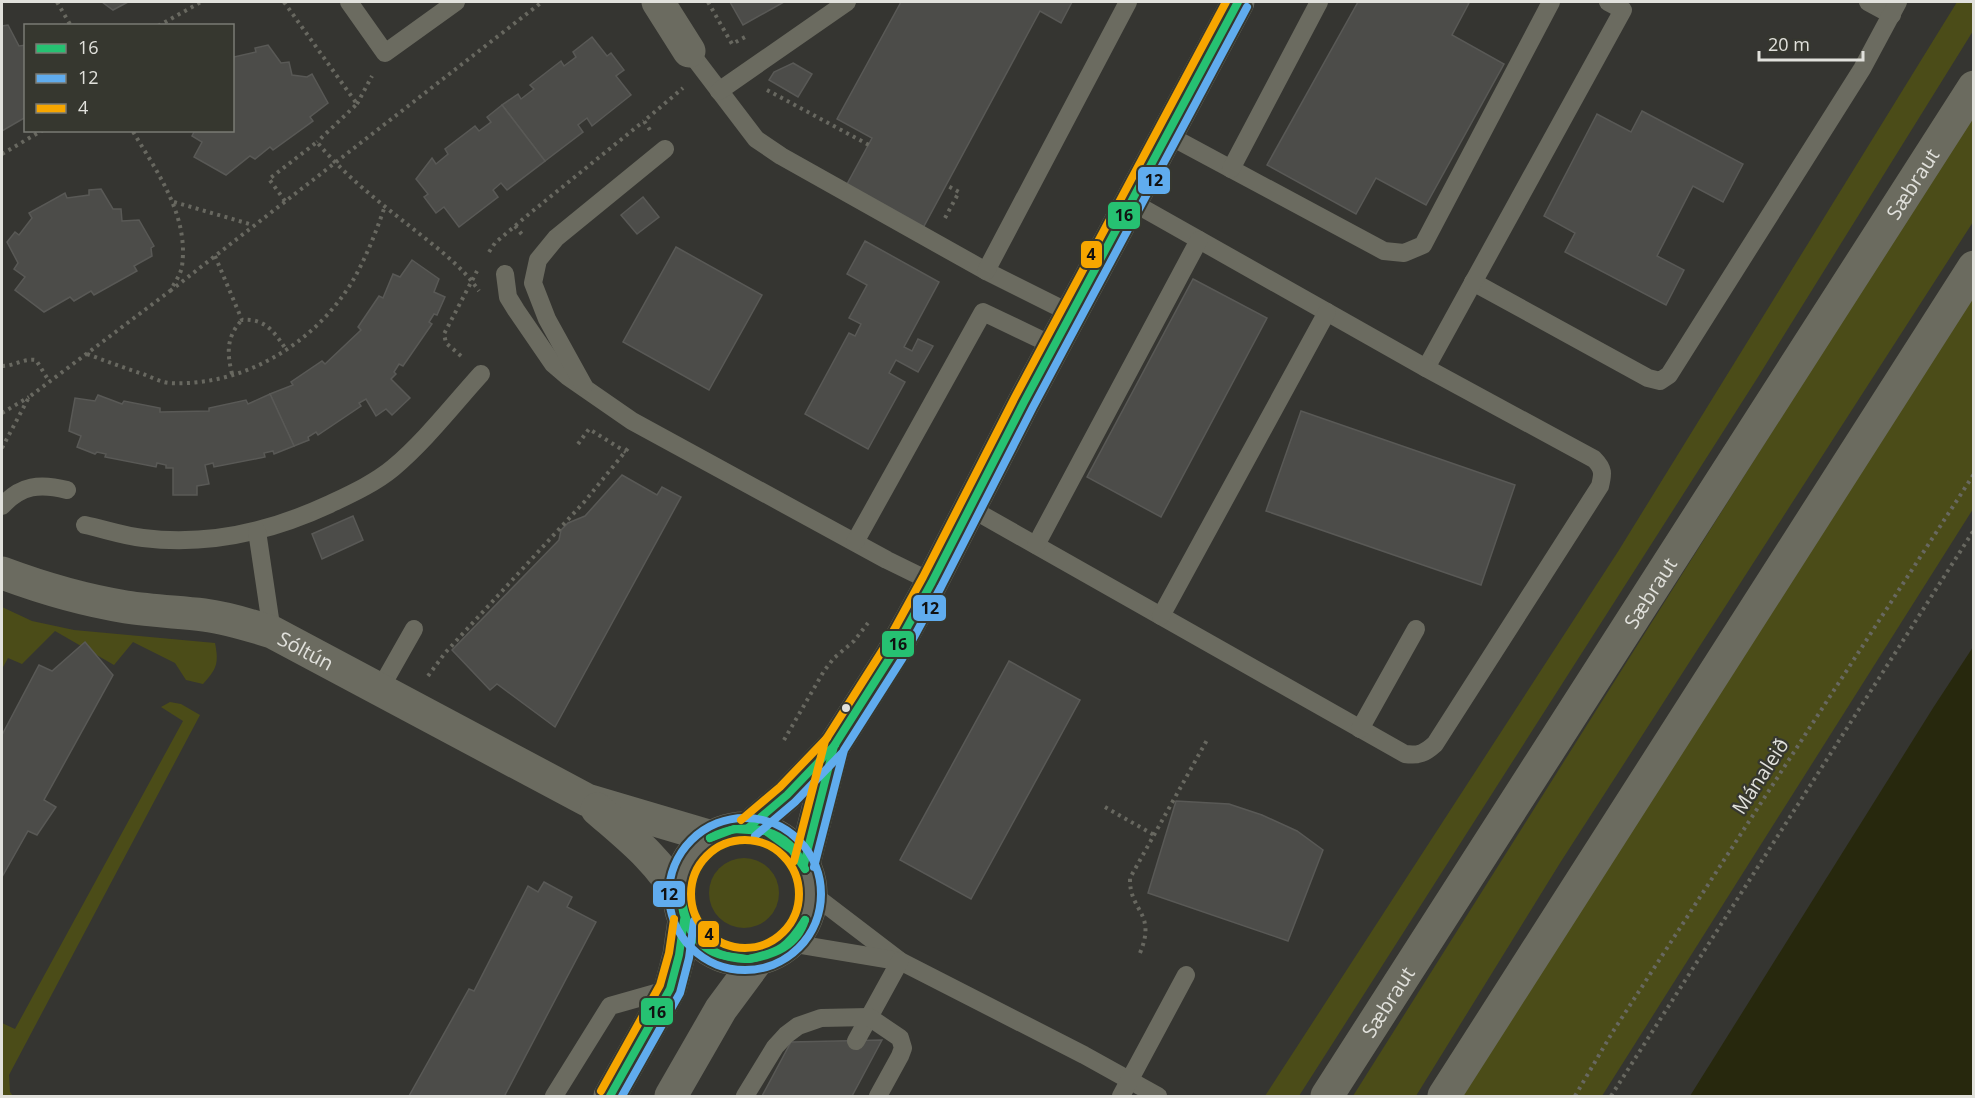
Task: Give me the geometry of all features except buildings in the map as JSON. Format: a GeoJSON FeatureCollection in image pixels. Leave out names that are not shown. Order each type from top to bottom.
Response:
{"type":"FeatureCollection","features":[{"type":"Feature","properties":{"kind":"main road","name":"Sæbraut"},"geometry":{"type":"LineString","coordinates":[[1327,1096],[1732,460],[1974,87]]}},
{"type":"Feature","properties":{"kind":"main road"},"geometry":{"type":"LineString","coordinates":[[1444,1096],[1974,267]]}},
{"type":"Feature","properties":{"kind":"street"},"geometry":{"type":"LineString","coordinates":[[658,2],[689,51]]}},
{"type":"Feature","properties":{"kind":"street"},"geometry":{"type":"LineString","coordinates":[[748,828],[787,795],[834,746],[892,653],[932,582],[1236,2]]}},
{"type":"Feature","properties":{"kind":"street","name":"Sóltún"},"geometry":{"type":"LineString","coordinates":[[2,573],[74,597],[127,607],[206,615],[241,622],[272,632],[587,800],[712,837]]}},
{"type":"Feature","properties":{"kind":"street"},"geometry":{"type":"LineString","coordinates":[[682,908],[697,939],[714,952],[736,960],[758,959],[775,953],[790,943],[802,928],[809,911],[808,878],[834,746]]}},
{"type":"Feature","properties":{"kind":"street","name":"Sóltún"},"geometry":{"type":"LineString","coordinates":[[587,800],[650,855],[666,874],[682,908]]}},
{"type":"Feature","properties":{"kind":"street"},"geometry":{"type":"LineString","coordinates":[[610,1096],[670,989],[679,955],[681,878],[698,848],[712,837],[729,830],[748,828],[765,831],[781,838],[794,850],[808,878]]}},
{"type":"Feature","properties":{"kind":"street"},"geometry":{"type":"LineString","coordinates":[[671,1096],[721,1009],[758,959]]}},
{"type":"Feature","properties":{"kind":"lane"},"geometry":{"type":"LineString","coordinates":[[349,2],[385,52],[456,2]]}},
{"type":"Feature","properties":{"kind":"lane"},"geometry":{"type":"LineString","coordinates":[[719,91],[847,2]]}},
{"type":"Feature","properties":{"kind":"lane"},"geometry":{"type":"LineString","coordinates":[[986,271],[1128,2]]}},
{"type":"Feature","properties":{"kind":"lane"},"geometry":{"type":"LineString","coordinates":[[1231,169],[1319,2]]}},
{"type":"Feature","properties":{"kind":"lane"},"geometry":{"type":"LineString","coordinates":[[1168,135],[1384,250],[1404,253],[1423,244],[1551,2]]}},
{"type":"Feature","properties":{"kind":"lane"},"geometry":{"type":"LineString","coordinates":[[1473,282],[1648,378],[1660,381],[1669,375],[1862,69],[1895,8],[1868,2]]}},
{"type":"Feature","properties":{"kind":"lane"},"geometry":{"type":"LineString","coordinates":[[1426,368],[1620,4]]}},
{"type":"Feature","properties":{"kind":"lane"},"geometry":{"type":"LineString","coordinates":[[689,51],[756,139],[781,156],[986,271],[1072,314]]}},
{"type":"Feature","properties":{"kind":"lane"},"geometry":{"type":"LineString","coordinates":[[585,387],[547,320],[533,283],[538,260],[556,238],[665,149]]}},
{"type":"Feature","properties":{"kind":"lane"},"geometry":{"type":"LineString","coordinates":[[970,508],[1360,729],[1405,754],[1414,756],[1426,753],[1435,744],[1600,486],[1602,467],[1594,459],[1426,368],[1132,202]]}},
{"type":"Feature","properties":{"kind":"lane"},"geometry":{"type":"LineString","coordinates":[[1036,546],[1199,240]]}},
{"type":"Feature","properties":{"kind":"lane"},"geometry":{"type":"LineString","coordinates":[[505,274],[508,297],[553,364],[632,421],[932,582]]}},
{"type":"Feature","properties":{"kind":"lane"},"geometry":{"type":"LineString","coordinates":[[855,542],[983,312],[1054,346]]}},
{"type":"Feature","properties":{"kind":"lane"},"geometry":{"type":"LineString","coordinates":[[1161,616],[1327,312]]}},
{"type":"Feature","properties":{"kind":"lane"},"geometry":{"type":"LineString","coordinates":[[85,525],[142,538],[180,539],[238,535],[300,518],[355,492],[392,469],[437,426],[481,374]]}},
{"type":"Feature","properties":{"kind":"lane"},"geometry":{"type":"LineString","coordinates":[[2,506],[19,490],[41,485],[67,490]]}},
{"type":"Feature","properties":{"kind":"lane"},"geometry":{"type":"LineString","coordinates":[[257,531],[272,632]]}},
{"type":"Feature","properties":{"kind":"lane"},"geometry":{"type":"LineString","coordinates":[[394,697],[414,629]]}},
{"type":"Feature","properties":{"kind":"lane"},"geometry":{"type":"LineString","coordinates":[[1360,729],[1416,629]]}},
{"type":"Feature","properties":{"kind":"lane"},"geometry":{"type":"LineString","coordinates":[[808,878],[900,962],[1084,1055],[1125,1088],[1158,1096]]}},
{"type":"Feature","properties":{"kind":"lane"},"geometry":{"type":"LineString","coordinates":[[790,943],[900,962]]}},
{"type":"Feature","properties":{"kind":"lane"},"geometry":{"type":"LineString","coordinates":[[856,1041],[900,962]]}},
{"type":"Feature","properties":{"kind":"lane"},"geometry":{"type":"LineString","coordinates":[[1125,1088],[1186,975]]}},
{"type":"Feature","properties":{"kind":"lane"},"geometry":{"type":"LineString","coordinates":[[554,1096],[610,1006],[670,989]]}},
{"type":"Feature","properties":{"kind":"lane"},"geometry":{"type":"LineString","coordinates":[[745,1096],[775,1047],[798,1026],[821,1018],[869,1017],[900,1038],[903,1048],[878,1096]]}},
{"type":"Feature","properties":{"kind":"path"},"geometry":{"type":"LineString","coordinates":[[57,2],[70,24]]}},
{"type":"Feature","properties":{"kind":"path"},"geometry":{"type":"LineString","coordinates":[[162,24],[201,2]]}},
{"type":"Feature","properties":{"kind":"path"},"geometry":{"type":"LineString","coordinates":[[284,2],[357,105]]}},
{"type":"Feature","properties":{"kind":"path"},"geometry":{"type":"LineString","coordinates":[[2,413],[29,397],[170,291],[542,2]]}},
{"type":"Feature","properties":{"kind":"path"},"geometry":{"type":"LineString","coordinates":[[708,2],[732,44],[751,34]]}},
{"type":"Feature","properties":{"kind":"path"},"geometry":{"type":"LineString","coordinates":[[285,201],[269,179],[317,142],[357,105],[385,52]]}},
{"type":"Feature","properties":{"kind":"path"},"geometry":{"type":"LineString","coordinates":[[740,76],[869,145]]}},
{"type":"Feature","properties":{"kind":"path"},"geometry":{"type":"LineString","coordinates":[[665,149],[644,121],[683,88]]}},
{"type":"Feature","properties":{"kind":"path"},"geometry":{"type":"LineString","coordinates":[[2,154],[40,132]]}},
{"type":"Feature","properties":{"kind":"path"},"geometry":{"type":"LineString","coordinates":[[133,132],[174,202],[182,232],[183,268],[170,291]]}},
{"type":"Feature","properties":{"kind":"path"},"geometry":{"type":"LineString","coordinates":[[317,142],[334,162],[439,249],[471,281],[483,297]]}},
{"type":"Feature","properties":{"kind":"path"},"geometry":{"type":"LineString","coordinates":[[933,241],[959,192],[946,185]]}},
{"type":"Feature","properties":{"kind":"path"},"geometry":{"type":"LineString","coordinates":[[174,202],[254,225]]}},
{"type":"Feature","properties":{"kind":"path"},"geometry":{"type":"LineString","coordinates":[[86,354],[166,383],[209,381],[255,367],[287,351],[320,323],[352,282],[374,237],[385,206]]}},
{"type":"Feature","properties":{"kind":"path"},"geometry":{"type":"LineString","coordinates":[[214,256],[242,320]]}},
{"type":"Feature","properties":{"kind":"path"},"geometry":{"type":"LineString","coordinates":[[242,320],[259,321],[267,325],[287,351]]}},
{"type":"Feature","properties":{"kind":"path"},"geometry":{"type":"LineString","coordinates":[[232,374],[228,347],[235,328],[242,320]]}},
{"type":"Feature","properties":{"kind":"path"},"geometry":{"type":"LineString","coordinates":[[2,366],[10,366],[30,359],[36,360],[49,381]]}},
{"type":"Feature","properties":{"kind":"path"},"geometry":{"type":"LineString","coordinates":[[2,448],[29,397]]}},
{"type":"Feature","properties":{"kind":"path"},"geometry":{"type":"LineString","coordinates":[[578,444],[589,429],[626,452]]}},
{"type":"Feature","properties":{"kind":"path"},"geometry":{"type":"LineString","coordinates":[[394,697],[445,654],[585,501],[631,444]]}},
{"type":"Feature","properties":{"kind":"path","name":"Mánaleið"},"geometry":{"type":"LineString","coordinates":[[1575,1096],[1612,1033],[1974,474]]}},
{"type":"Feature","properties":{"kind":"path"},"geometry":{"type":"LineString","coordinates":[[1611,1096],[1974,530]]}},
{"type":"Feature","properties":{"kind":"path"},"geometry":{"type":"LineString","coordinates":[[1140,953],[1146,938],[1147,926],[1135,901],[1130,878],[1206,740]]}},
{"type":"Feature","properties":{"kind":"path"},"geometry":{"type":"LineString","coordinates":[[1105,807],[1154,835]]}},
{"type":"Feature","properties":{"kind":"shaded area"},"geometry":{"type":"Polygon","coordinates":[[[1957,2],[1973,2],[1973,31],[1758,377],[1299,1096],[1265,1096],[1619,550],[1957,2]]]}},
{"type":"Feature","properties":{"kind":"shaded area"},"geometry":{"type":"Polygon","coordinates":[[[1973,113],[1973,222],[1560,863],[1416,1096],[1353,1096],[1973,113]]]}},
{"type":"Feature","properties":{"kind":"shaded area"},"geometry":{"type":"Polygon","coordinates":[[[1973,297],[1973,509],[1602,1096],[1462,1096],[1973,297]]]}},
{"type":"Feature","properties":{"kind":"shaded area"},"geometry":{"type":"Polygon","coordinates":[[[2,607],[32,621],[74,630],[215,643],[216,665],[203,684],[186,680],[175,663],[133,642],[114,665],[55,631],[22,664],[8,658],[2,669],[2,607]]]}},
{"type":"Feature","properties":{"kind":"shaded area"},"geometry":{"type":"Polygon","coordinates":[[[1973,647],[1973,1096],[1690,1096],[1933,708],[1973,647]]]}},
{"type":"Feature","properties":{"kind":"shaded area"},"geometry":{"type":"Polygon","coordinates":[[[170,702],[181,704],[200,715],[9,1075],[10,1092],[13,1096],[2,1096],[2,1023],[15,1029],[183,721],[161,707],[170,702]]]}},
{"type":"Feature","properties":{"kind":"shaded area"},"geometry":{"type":"Polygon","coordinates":[[[744,858],[757,861],[769,868],[776,880],[779,893],[776,906],[769,918],[757,925],[744,928],[731,925],[719,918],[712,906],[709,893],[712,880],[719,868],[731,861],[744,858]]]}},
{"type":"Feature","properties":{"kind":"transit line","name":"4"},"geometry":{"type":"LineString","coordinates":[[794,861],[825,741],[884,648],[923,577],[1015,397],[1226,2]]}},
{"type":"Feature","properties":{"kind":"transit line","name":"16"},"geometry":{"type":"LineString","coordinates":[[804,864],[834,746],[893,653],[932,582],[1024,402],[1238,2]]}},
{"type":"Feature","properties":{"kind":"transit line","name":"12"},"geometry":{"type":"LineString","coordinates":[[814,867],[844,750],[902,659],[1033,407],[1247,7]]}},
{"type":"Feature","properties":{"kind":"transit line","name":"4"},"geometry":{"type":"LineString","coordinates":[[741,820],[780,787],[827,738]]}},
{"type":"Feature","properties":{"kind":"transit line","name":"16"},"geometry":{"type":"LineString","coordinates":[[748,828],[787,795],[835,745]]}},
{"type":"Feature","properties":{"kind":"transit line","name":"12"},"geometry":{"type":"LineString","coordinates":[[755,836],[795,802],[843,752]]}},
{"type":"Feature","properties":{"kind":"transit line","name":"12"},"geometry":{"type":"LineString","coordinates":[[745,818],[760,819],[774,824],[799,840],[815,865],[820,879],[821,894],[820,909],[815,923],[799,948],[774,964],[760,969],[745,970],[730,969],[716,964],[691,948],[675,923],[670,909],[669,894],[670,879],[675,865],[691,840],[716,824],[730,819],[745,818]]}},
{"type":"Feature","properties":{"kind":"transit line","name":"16"},"geometry":{"type":"LineString","coordinates":[[710,838],[734,829],[765,831]]}},
{"type":"Feature","properties":{"kind":"transit line","name":"16"},"geometry":{"type":"LineString","coordinates":[[710,838],[738,829],[765,831],[789,844],[805,869]]}},
{"type":"Feature","properties":{"kind":"transit line","name":"16"},"geometry":{"type":"LineString","coordinates":[[767,832],[792,850],[805,869]]}},
{"type":"Feature","properties":{"kind":"transit line","name":"4"},"geometry":{"type":"LineString","coordinates":[[745,840],[766,844],[783,856],[795,873],[799,894],[795,915],[783,932],[766,944],[745,948],[724,944],[707,932],[695,915],[691,894],[695,873],[707,856],[724,844],[745,840]]}},
{"type":"Feature","properties":{"kind":"transit line","name":"16"},"geometry":{"type":"LineString","coordinates":[[681,892],[684,911],[695,937],[709,950],[718,954],[746,959]]}},
{"type":"Feature","properties":{"kind":"transit line","name":"16"},"geometry":{"type":"LineString","coordinates":[[681,892],[685,919],[698,940],[707,948],[719,953],[746,959]]}},
{"type":"Feature","properties":{"kind":"transit line","name":"4"},"geometry":{"type":"LineString","coordinates":[[601,1091],[660,985],[669,953],[674,919]]}},
{"type":"Feature","properties":{"kind":"transit line","name":"16"},"geometry":{"type":"LineString","coordinates":[[610,1096],[670,989],[679,955],[684,920]]}},
{"type":"Feature","properties":{"kind":"transit line","name":"16"},"geometry":{"type":"LineString","coordinates":[[749,959],[783,948],[796,936],[805,920]]}},
{"type":"Feature","properties":{"kind":"transit line","name":"16"},"geometry":{"type":"LineString","coordinates":[[749,959],[782,947],[805,920]]}},
{"type":"Feature","properties":{"kind":"transit line","name":"12"},"geometry":{"type":"LineString","coordinates":[[622,1096],[680,993],[689,958],[694,921]]}}]}
